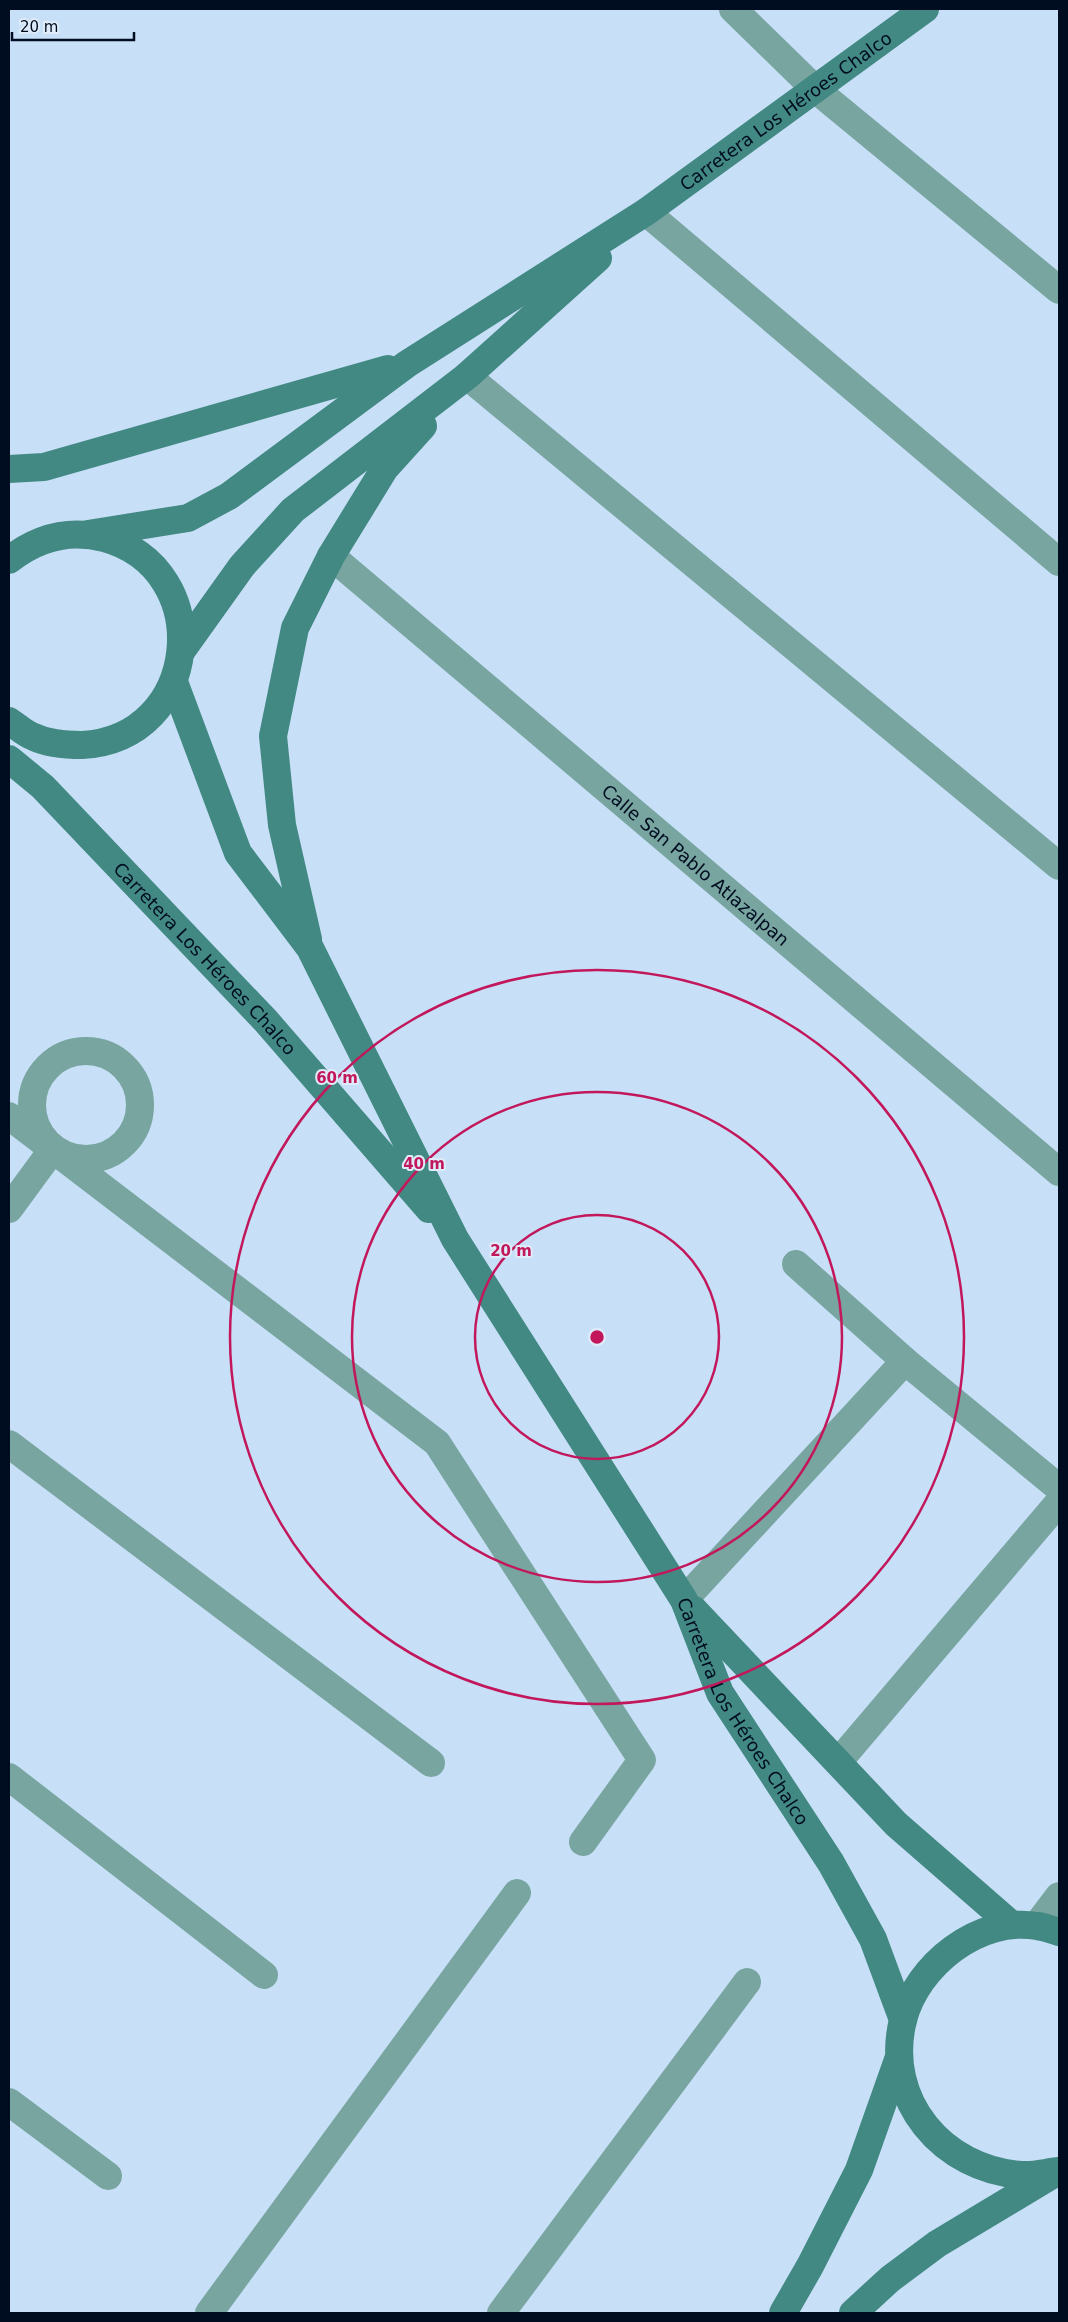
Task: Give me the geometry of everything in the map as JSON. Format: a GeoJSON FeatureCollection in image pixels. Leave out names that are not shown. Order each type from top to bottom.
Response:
{"type":"FeatureCollection","features":[{"type":"Feature","properties":{"kind":"street"},"geometry":{"type":"LineString","coordinates":[[733,9],[815,89],[1059,290]]}},
{"type":"Feature","properties":{"kind":"street","name":"Carretera Los Héroes Chalco"},"geometry":{"type":"LineString","coordinates":[[407,364],[646,212],[925,9]]}},
{"type":"Feature","properties":{"kind":"street"},"geometry":{"type":"LineString","coordinates":[[646,212],[1059,562]]}},
{"type":"Feature","properties":{"kind":"street","name":"Carretera Los Héroes Chalco"},"geometry":{"type":"LineString","coordinates":[[467,376],[646,212]]}},
{"type":"Feature","properties":{"kind":"street"},"geometry":{"type":"LineString","coordinates":[[9,469],[44,467],[407,364]]}},
{"type":"Feature","properties":{"kind":"street"},"geometry":{"type":"LineString","coordinates":[[14,552],[57,535],[88,534],[188,518],[228,496],[407,364]]}},
{"type":"Feature","properties":{"kind":"street"},"geometry":{"type":"LineString","coordinates":[[310,948],[282,825],[273,736],[295,628],[331,556],[385,468],[467,376]]}},
{"type":"Feature","properties":{"kind":"street"},"geometry":{"type":"LineString","coordinates":[[182,650],[242,566],[293,510],[467,376]]}},
{"type":"Feature","properties":{"kind":"street"},"geometry":{"type":"LineString","coordinates":[[467,376],[1059,866]]}},
{"type":"Feature","properties":{"kind":"street"},"geometry":{"type":"LineString","coordinates":[[9,721],[34,738],[66,745],[100,744],[130,731],[156,710],[174,682],[182,650],[180,617],[168,586],[148,560],[120,542],[88,534]]}},
{"type":"Feature","properties":{"kind":"street","name":"Calle San Pablo Atlazalpan"},"geometry":{"type":"LineString","coordinates":[[331,556],[1059,1172]]}},
{"type":"Feature","properties":{"kind":"street"},"geometry":{"type":"LineString","coordinates":[[174,682],[238,853],[310,948],[455,1239],[684,1600],[905,1361]]}},
{"type":"Feature","properties":{"kind":"street"},"geometry":{"type":"LineString","coordinates":[[34,738],[43,787]]}},
{"type":"Feature","properties":{"kind":"street","name":"Carretera Los Héroes Chalco"},"geometry":{"type":"LineString","coordinates":[[9,759],[43,787],[266,1021],[455,1239]]}},
{"type":"Feature","properties":{"kind":"street"},"geometry":{"type":"LineString","coordinates":[[9,1116],[437,1443],[642,1760],[583,1842]]}},
{"type":"Feature","properties":{"kind":"street"},"geometry":{"type":"LineString","coordinates":[[9,1209],[53,1149]]}},
{"type":"Feature","properties":{"kind":"street"},"geometry":{"type":"LineString","coordinates":[[796,1264],[905,1361],[1059,1488]]}},
{"type":"Feature","properties":{"kind":"street"},"geometry":{"type":"LineString","coordinates":[[9,1444],[431,1763]]}},
{"type":"Feature","properties":{"kind":"street"},"geometry":{"type":"LineString","coordinates":[[839,1762],[1059,1502]]}},
{"type":"Feature","properties":{"kind":"street","name":"Carretera Los Héroes Chalco"},"geometry":{"type":"LineString","coordinates":[[684,1600],[896,1824],[1036,1928]]}},
{"type":"Feature","properties":{"kind":"street","name":"Carretera Los Héroes Chalco"},"geometry":{"type":"LineString","coordinates":[[684,1600],[720,1694],[830,1863],[873,1939],[903,2020]]}},
{"type":"Feature","properties":{"kind":"street"},"geometry":{"type":"LineString","coordinates":[[9,1776],[264,1975]]}},
{"type":"Feature","properties":{"kind":"street"},"geometry":{"type":"LineString","coordinates":[[209,2313],[518,1893]]}},
{"type":"Feature","properties":{"kind":"street"},"geometry":{"type":"LineString","coordinates":[[783,2313],[810,2266],[859,2170],[899,2055],[903,2020],[918,1984],[943,1956],[975,1935],[1036,1928],[1059,1896]]}},
{"type":"Feature","properties":{"kind":"street"},"geometry":{"type":"LineString","coordinates":[[501,2313],[747,1982]]}},
{"type":"Feature","properties":{"kind":"street"},"geometry":{"type":"LineString","coordinates":[[899,2055],[906,2093],[924,2126],[952,2153],[986,2170],[1023,2176],[1059,2171]]}},
{"type":"Feature","properties":{"kind":"street"},"geometry":{"type":"LineString","coordinates":[[9,2102],[108,2176]]}},
{"type":"Feature","properties":{"kind":"street"},"geometry":{"type":"LineString","coordinates":[[853,2313],[890,2279],[937,2244],[1059,2171]]}}]}
